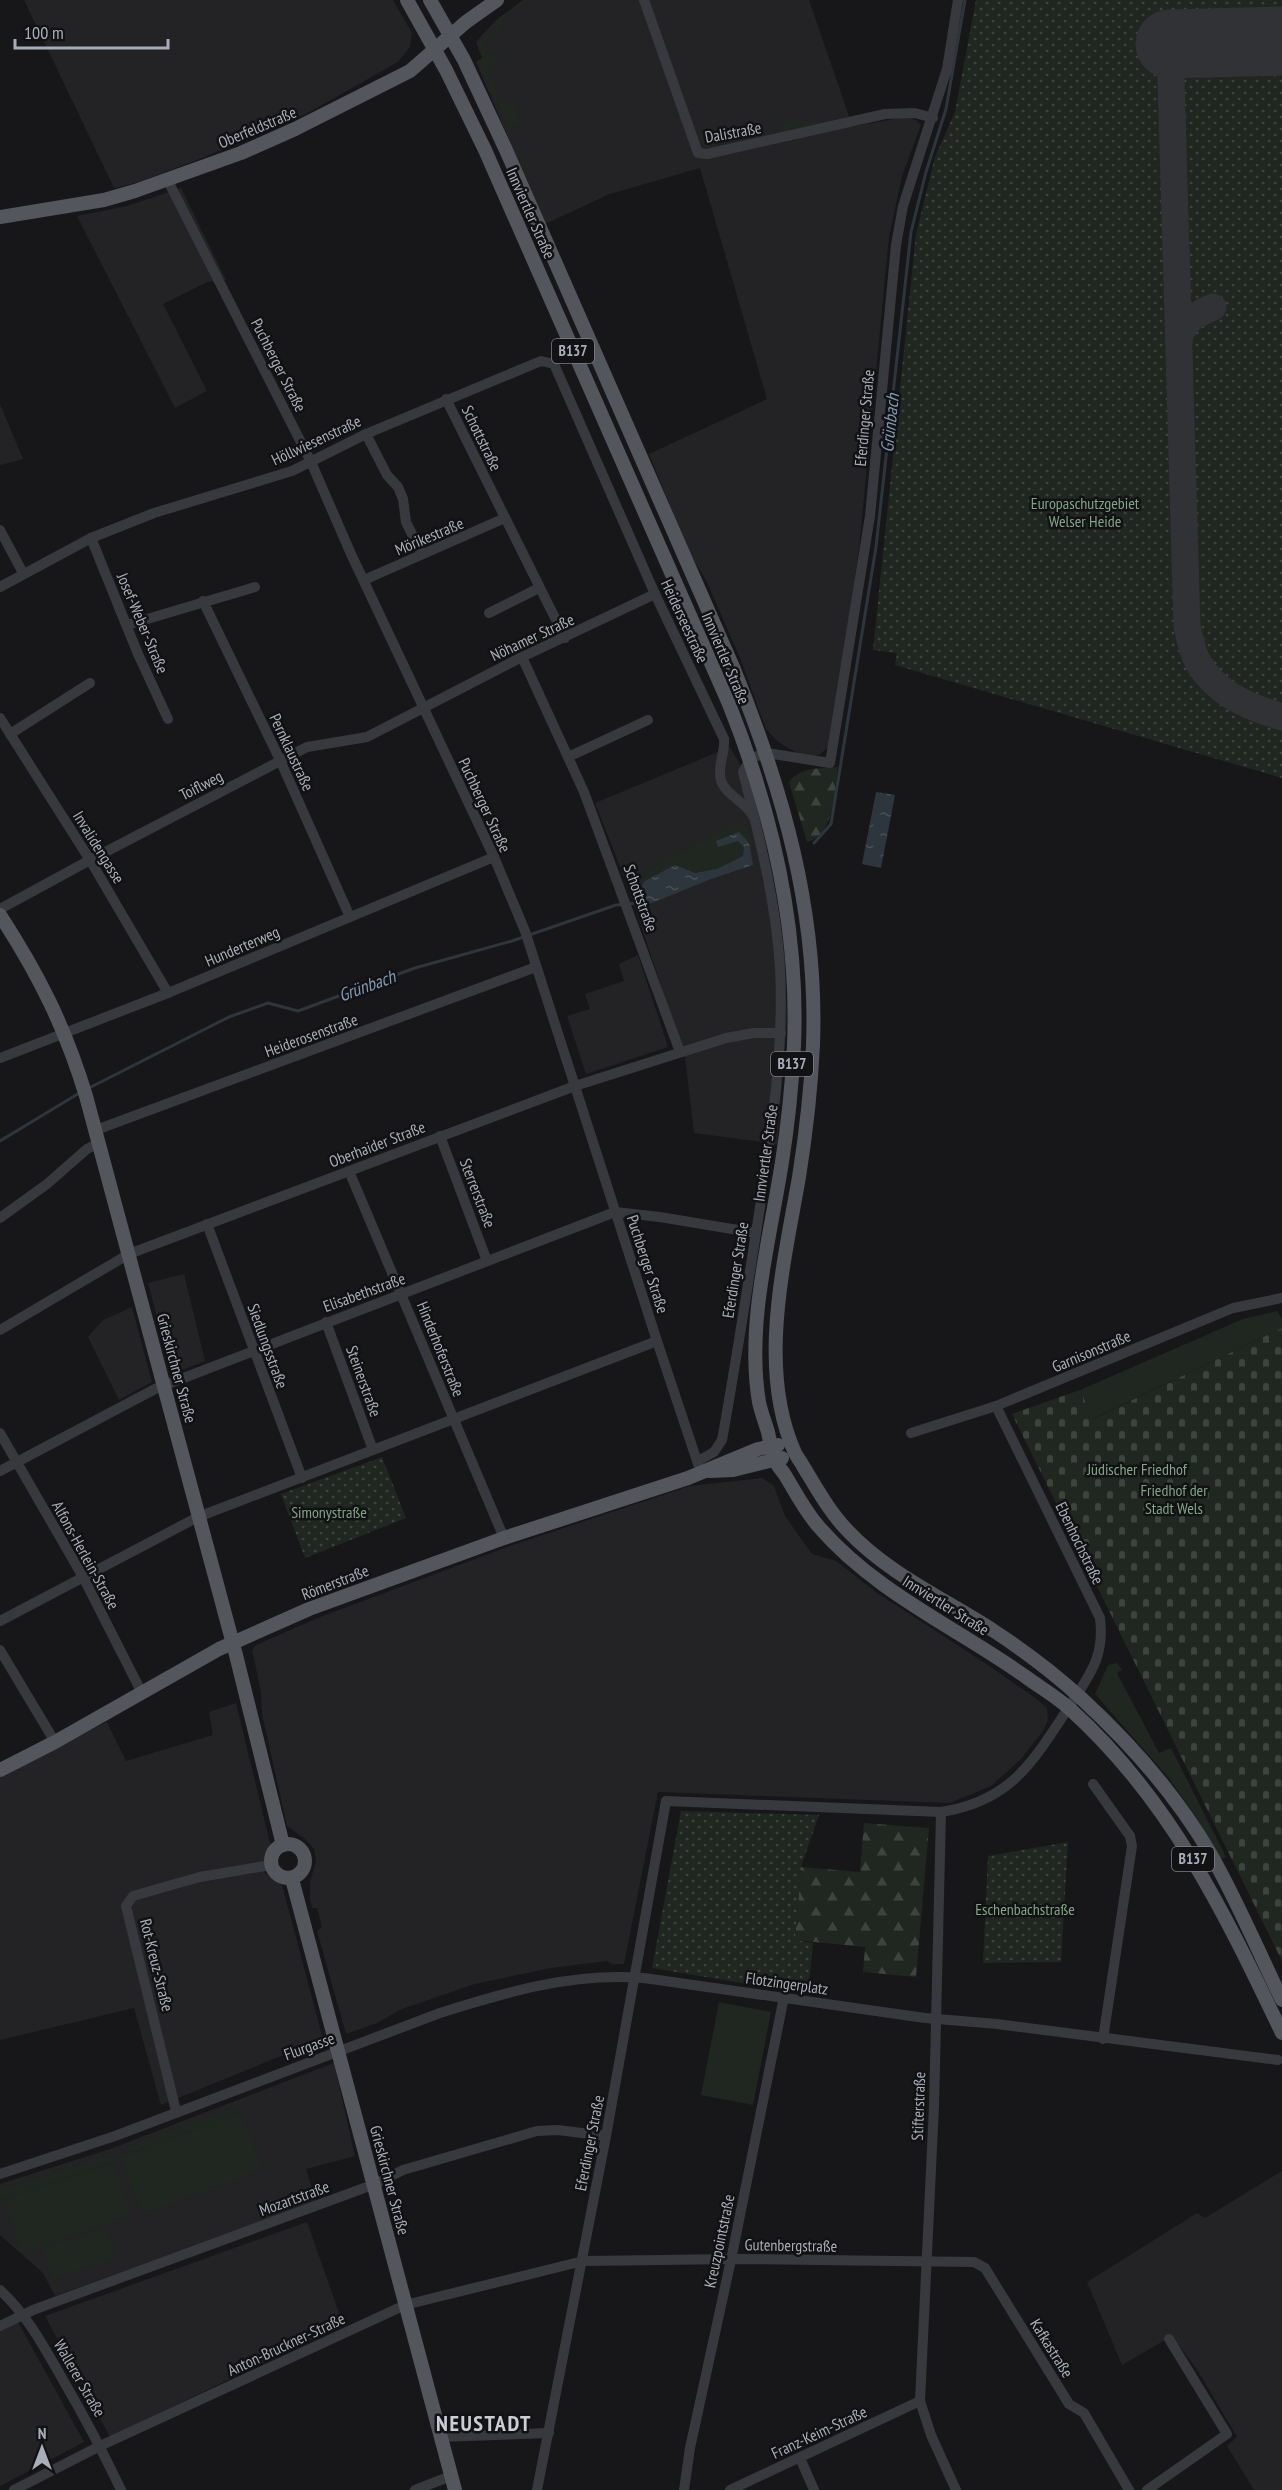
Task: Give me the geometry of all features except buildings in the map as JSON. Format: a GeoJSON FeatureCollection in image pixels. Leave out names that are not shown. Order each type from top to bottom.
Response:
{"type":"FeatureCollection","features":[{"type":"Feature","properties":{"kind":"main road","name":"Innviertler Straße"},"geometry":{"type":"LineString","coordinates":[[407,0],[495,172],[751,758],[772,838],[784,897],[791,953],[794,1007],[794,1044],[787,1123],[756,1338],[759,1404],[775,1461],[795,1496],[818,1527],[858,1565],[893,1592],[986,1649],[1068,1708],[1123,1764],[1154,1800],[1200,1869],[1282,2033]]}},
{"type":"Feature","properties":{"kind":"main road","name":"Innviertler Straße"},"geometry":{"type":"LineString","coordinates":[[430,0],[451,37],[506,150],[733,667],[767,753],[790,829],[801,881],[810,950],[813,1006],[806,1125],[783,1271],[776,1337],[778,1388],[794,1449],[813,1486],[832,1514],[850,1534],[902,1576],[998,1633],[1077,1695],[1118,1734],[1159,1779],[1210,1854],[1282,2000]]}},
{"type":"Feature","properties":{"kind":"main road","name":"Oberfeldstraße"},"geometry":{"type":"LineString","coordinates":[[0,217],[104,200],[168,181],[296,129],[410,71],[466,22],[497,0]]}},
{"type":"Feature","properties":{"kind":"main road","name":"Grieskirchner Straße"},"geometry":{"type":"LineString","coordinates":[[0,915],[40,979],[65,1034],[82,1082],[233,1642],[283,1845]]}},
{"type":"Feature","properties":{"kind":"main road","name":"Römerstraße"},"geometry":{"type":"LineString","coordinates":[[0,1770],[55,1742],[233,1642],[309,1609],[504,1538],[637,1496],[700,1467],[771,1445],[794,1449]]}},
{"type":"Feature","properties":{"kind":"main road","name":"Römerstraße"},"geometry":{"type":"LineString","coordinates":[[700,1467],[734,1470],[775,1461],[794,1449]]}},
{"type":"Feature","properties":{"kind":"main road"},"geometry":{"type":"LineString","coordinates":[[283,1845],[294,1845],[302,1851],[305,1858],[300,1874],[292,1878],[283,1878],[275,1873],[271,1865],[272,1855],[283,1845]]}},
{"type":"Feature","properties":{"kind":"main road","name":"Grieskirchner Straße"},"geometry":{"type":"LineString","coordinates":[[292,1878],[375,2184],[439,2437],[455,2490]]}},
{"type":"Feature","properties":{"kind":"street","name":"Dalistraße"},"geometry":{"type":"LineString","coordinates":[[644,0],[698,153],[707,154],[885,114],[915,113],[933,118]]}},
{"type":"Feature","properties":{"kind":"street","name":"Eferdinger Straße"},"geometry":{"type":"LineString","coordinates":[[751,758],[767,753],[830,763],[870,516],[896,245],[903,206],[947,69],[958,0]]}},
{"type":"Feature","properties":{"kind":"street","name":"Puchberger Straße"},"geometry":{"type":"LineString","coordinates":[[168,181],[311,462],[423,709],[494,858],[526,935],[700,1467]]}},
{"type":"Feature","properties":{"kind":"street","name":"Höllwiesenstraße"},"geometry":{"type":"LineString","coordinates":[[0,587],[91,538],[154,513],[292,471],[366,434],[446,399],[541,361],[554,364]]}},
{"type":"Feature","properties":{"kind":"street","name":"Heiderseestraße"},"geometry":{"type":"LineString","coordinates":[[554,364],[655,594],[724,739],[725,750],[719,772],[723,787],[750,811],[756,822]]}},
{"type":"Feature","properties":{"kind":"street","name":"Schottstraße"},"geometry":{"type":"LineString","coordinates":[[446,399],[565,638]]}},
{"type":"Feature","properties":{"kind":"street"},"geometry":{"type":"LineString","coordinates":[[366,434],[387,475],[398,487],[403,499],[406,522],[422,555]]}},
{"type":"Feature","properties":{"kind":"street","name":"Mörikestraße"},"geometry":{"type":"LineString","coordinates":[[364,580],[505,518]]}},
{"type":"Feature","properties":{"kind":"street"},"geometry":{"type":"LineString","coordinates":[[0,530],[23,573]]}},
{"type":"Feature","properties":{"kind":"street","name":"Josef-Weber-Straße"},"geometry":{"type":"LineString","coordinates":[[91,538],[138,654],[168,719]]}},
{"type":"Feature","properties":{"kind":"street"},"geometry":{"type":"LineString","coordinates":[[127,625],[255,586]]}},
{"type":"Feature","properties":{"kind":"street"},"geometry":{"type":"LineString","coordinates":[[489,613],[539,588]]}},
{"type":"Feature","properties":{"kind":"street","name":"Nöhamer Straße"},"geometry":{"type":"LineString","coordinates":[[423,709],[522,657],[655,594]]}},
{"type":"Feature","properties":{"kind":"street","name":"Pernklaustraße"},"geometry":{"type":"LineString","coordinates":[[203,601],[280,760],[351,917]]}},
{"type":"Feature","properties":{"kind":"street","name":"Schottstraße"},"geometry":{"type":"LineString","coordinates":[[522,657],[584,792],[680,1052]]}},
{"type":"Feature","properties":{"kind":"street"},"geometry":{"type":"LineString","coordinates":[[10,734],[90,683]]}},
{"type":"Feature","properties":{"kind":"street","name":"Toiflweg"},"geometry":{"type":"LineString","coordinates":[[0,909],[307,747],[367,737],[423,709]]}},
{"type":"Feature","properties":{"kind":"street","name":"Invalidengasse"},"geometry":{"type":"LineString","coordinates":[[0,718],[90,860],[168,993]]}},
{"type":"Feature","properties":{"kind":"street"},"geometry":{"type":"LineString","coordinates":[[568,758],[648,720]]}},
{"type":"Feature","properties":{"kind":"street"},"geometry":{"type":"LineString","coordinates":[[751,758],[742,772],[756,822]]}},
{"type":"Feature","properties":{"kind":"street","name":"Eferdinger Straße"},"geometry":{"type":"LineString","coordinates":[[700,1467],[722,1440],[776,1102],[781,1033],[780,966],[775,917],[756,822]]}},
{"type":"Feature","properties":{"kind":"street","name":"Hunderterweg"},"geometry":{"type":"LineString","coordinates":[[0,1058],[168,993],[494,858]]}},
{"type":"Feature","properties":{"kind":"street","name":"Heiderosenstraße"},"geometry":{"type":"LineString","coordinates":[[0,1218],[98,1136],[536,967]]}},
{"type":"Feature","properties":{"kind":"street","name":"Oberhaider Straße"},"geometry":{"type":"LineString","coordinates":[[0,1330],[129,1254],[207,1224],[575,1086],[726,1038],[754,1033],[781,1033]]}},
{"type":"Feature","properties":{"kind":"street","name":"Sterrerstraße"},"geometry":{"type":"LineString","coordinates":[[440,1136],[487,1261]]}},
{"type":"Feature","properties":{"kind":"street","name":"Hinderhoferstraße"},"geometry":{"type":"LineString","coordinates":[[349,1171],[504,1538]]}},
{"type":"Feature","properties":{"kind":"street","name":"Elisabethstraße"},"geometry":{"type":"LineString","coordinates":[[0,1472],[164,1385],[615,1212],[756,1233]]}},
{"type":"Feature","properties":{"kind":"street","name":"Siedlungsstraße"},"geometry":{"type":"LineString","coordinates":[[207,1224],[302,1478]]}},
{"type":"Feature","properties":{"kind":"street","name":"Garnisonstraße"},"geometry":{"type":"LineString","coordinates":[[911,1433],[996,1406],[1225,1311],[1282,1298]]}},
{"type":"Feature","properties":{"kind":"street","name":"Steinerstraße"},"geometry":{"type":"LineString","coordinates":[[326,1322],[373,1450]]}},
{"type":"Feature","properties":{"kind":"street"},"geometry":{"type":"LineString","coordinates":[[0,1621],[198,1517],[657,1341]]}},
{"type":"Feature","properties":{"kind":"street","name":"Ebenhochstraße"},"geometry":{"type":"LineString","coordinates":[[941,1812],[958,1809],[1004,1788],[1025,1770],[1043,1749],[1094,1669],[1101,1643],[1100,1618],[996,1406]]}},
{"type":"Feature","properties":{"kind":"street","name":"Alfons-Herlein-Straße"},"geometry":{"type":"LineString","coordinates":[[0,1433],[83,1577],[142,1693]]}},
{"type":"Feature","properties":{"kind":"street"},"geometry":{"type":"LineString","coordinates":[[0,1650],[55,1742]]}},
{"type":"Feature","properties":{"kind":"street"},"geometry":{"type":"LineString","coordinates":[[1093,1784],[1130,1836],[1132,1846],[1103,2039]]}},
{"type":"Feature","properties":{"kind":"street","name":"Eferdinger Straße"},"geometry":{"type":"LineString","coordinates":[[537,2490],[583,2261],[666,1802],[941,1812]]}},
{"type":"Feature","properties":{"kind":"street","name":"Stifterstraße"},"geometry":{"type":"LineString","coordinates":[[920,2401],[934,2106],[941,1812]]}},
{"type":"Feature","properties":{"kind":"street","name":"Rot-Kreuz-Straße"},"geometry":{"type":"LineString","coordinates":[[176,2112],[126,1906],[133,1896],[186,1881],[271,1865]]}},
{"type":"Feature","properties":{"kind":"street","name":"Flotzingerplatz"},"geometry":{"type":"LineString","coordinates":[[635,1977],[935,2019]]}},
{"type":"Feature","properties":{"kind":"street","name":"Flurgasse"},"geometry":{"type":"LineString","coordinates":[[0,2174],[115,2136],[440,2013],[531,1987],[567,1980],[635,1977]]}},
{"type":"Feature","properties":{"kind":"street","name":"Kreuzpointstraße"},"geometry":{"type":"LineString","coordinates":[[684,2490],[690,2448],[784,1997]]}},
{"type":"Feature","properties":{"kind":"street"},"geometry":{"type":"LineString","coordinates":[[935,2019],[997,2024],[1278,2060]]}},
{"type":"Feature","properties":{"kind":"street","name":"Mozartstraße"},"geometry":{"type":"LineString","coordinates":[[0,2326],[23,2314],[375,2184],[403,2170],[537,2131],[558,2130],[606,2136]]}},
{"type":"Feature","properties":{"kind":"street","name":"Gutenbergstraße"},"geometry":{"type":"LineString","coordinates":[[583,2261],[926,2261]]}},
{"type":"Feature","properties":{"kind":"street","name":"Anton-Bruckner-Straße"},"geometry":{"type":"LineString","coordinates":[[14,2490],[100,2446],[405,2305],[583,2261]]}},
{"type":"Feature","properties":{"kind":"street","name":"Kafkastraße"},"geometry":{"type":"LineString","coordinates":[[926,2261],[974,2262],[985,2268],[1069,2404],[1087,2418],[1129,2490]]}},
{"type":"Feature","properties":{"kind":"street","name":"Wallerer Straße"},"geometry":{"type":"LineString","coordinates":[[0,2290],[23,2314],[100,2446],[121,2490]]}},
{"type":"Feature","properties":{"kind":"street"},"geometry":{"type":"LineString","coordinates":[[1147,2490],[1227,2434],[1169,2339]]}},
{"type":"Feature","properties":{"kind":"street"},"geometry":{"type":"LineString","coordinates":[[920,2401],[931,2435],[956,2490]]}},
{"type":"Feature","properties":{"kind":"street","name":"Franz-Keim-Straße"},"geometry":{"type":"LineString","coordinates":[[730,2490],[920,2401]]}},
{"type":"Feature","properties":{"kind":"street"},"geometry":{"type":"LineString","coordinates":[[439,2437],[549,2433]]}},
{"type":"Feature","properties":{"kind":"street"},"geometry":{"type":"LineString","coordinates":[[800,2458],[814,2490]]}},
{"type":"Feature","properties":{"kind":"street"},"geometry":{"type":"LineString","coordinates":[[415,2490],[451,2476]]}},
{"type":"Feature","properties":{"kind":"shaded area"},"geometry":{"type":"Polygon","coordinates":[[[24,0],[393,0],[412,33],[410,47],[398,62],[306,114],[202,158],[139,182],[114,188],[24,0]]]}},
{"type":"Feature","properties":{"kind":"shaded area"},"geometry":{"type":"Polygon","coordinates":[[[523,0],[809,0],[849,116],[850,127],[906,117],[916,120],[921,125],[902,176],[889,237],[859,549],[831,745],[819,755],[802,755],[776,740],[766,729],[740,658],[706,580],[689,553],[649,454],[767,399],[700,168],[610,194],[545,224],[476,62],[482,58],[476,42],[496,20],[523,0]]]}},
{"type":"Feature","properties":{"kind":"shaded area"},"geometry":{"type":"Polygon","coordinates":[[[181,188],[226,280],[207,282],[163,304],[207,391],[175,408],[77,216],[127,206],[181,188]]]}},
{"type":"Feature","properties":{"kind":"shaded area"},"geometry":{"type":"Polygon","coordinates":[[[0,404],[23,459],[0,465],[0,404]]]}},
{"type":"Feature","properties":{"kind":"shaded area"},"geometry":{"type":"Polygon","coordinates":[[[730,747],[745,773],[777,902],[785,961],[787,1022],[777,1144],[694,1133],[685,1057],[628,887],[595,803],[730,747]]]}},
{"type":"Feature","properties":{"kind":"shaded area"},"geometry":{"type":"Polygon","coordinates":[[[638,955],[668,1047],[586,1074],[567,1016],[590,1009],[585,994],[624,981],[619,964],[638,955]]]}},
{"type":"Feature","properties":{"kind":"shaded area"},"geometry":{"type":"Polygon","coordinates":[[[184,1274],[205,1361],[172,1374],[148,1283],[184,1274]]]}},
{"type":"Feature","properties":{"kind":"shaded area"},"geometry":{"type":"Polygon","coordinates":[[[132,1307],[152,1382],[119,1400],[88,1337],[103,1320],[132,1307]]]}},
{"type":"Feature","properties":{"kind":"shaded area"},"geometry":{"type":"Polygon","coordinates":[[[762,1478],[774,1486],[785,1516],[812,1554],[836,1561],[877,1593],[1038,1700],[1047,1708],[1048,1720],[1043,1731],[1021,1759],[991,1786],[950,1803],[658,1792],[624,1964],[612,1964],[607,1961],[551,1968],[475,1984],[402,2009],[377,2023],[346,2034],[317,1931],[322,1927],[317,1908],[312,1908],[310,1898],[310,1882],[316,1861],[314,1849],[304,1838],[287,1826],[262,1714],[261,1692],[252,1650],[256,1645],[320,1617],[513,1545],[690,1486],[762,1478]]]}},
{"type":"Feature","properties":{"kind":"shaded area"},"geometry":{"type":"Polygon","coordinates":[[[236,1703],[271,1847],[263,1864],[265,1873],[282,1885],[323,2039],[161,2105],[134,2008],[0,2040],[0,1775],[107,1722],[126,1761],[213,1735],[209,1712],[236,1703]]]}},
{"type":"Feature","properties":{"kind":"shaded area"},"geometry":{"type":"Polygon","coordinates":[[[334,2063],[355,2156],[306,2169],[316,2201],[55,2296],[43,2273],[0,2235],[0,2184],[110,2149],[334,2063]]]}},
{"type":"Feature","properties":{"kind":"shaded area"},"geometry":{"type":"Polygon","coordinates":[[[1282,2171],[1282,2490],[1254,2490],[1227,2446],[1237,2437],[1198,2371],[1172,2336],[1122,2365],[1087,2282],[1197,2213],[1205,2218],[1282,2171]]]}},
{"type":"Feature","properties":{"kind":"shaded area"},"geometry":{"type":"Polygon","coordinates":[[[307,2222],[343,2324],[110,2437],[45,2316],[307,2222]]]}},
{"type":"Feature","properties":{"kind":"shaded area"},"geometry":{"type":"Polygon","coordinates":[[[18,2322],[84,2442],[0,2486],[0,2331],[18,2322]]]}},
{"type":"Feature","properties":{"kind":"green space"},"geometry":{"type":"Polygon","coordinates":[[[523,0],[529,0],[500,21],[504,27],[497,32],[494,25],[496,21],[523,0]]]}},
{"type":"Feature","properties":{"kind":"green space","name":"Europaschutzgebiet Welser Heide"},"geometry":{"type":"Polygon","coordinates":[[[976,0],[1282,0],[1282,778],[895,665],[897,653],[873,650],[916,234],[935,157],[955,112],[976,0]]]}},
{"type":"Feature","properties":{"kind":"green space"},"geometry":{"type":"Polygon","coordinates":[[[492,31],[494,34],[485,41],[491,56],[498,54],[501,58],[490,66],[489,70],[500,101],[509,104],[514,102],[522,124],[509,129],[477,61],[483,59],[480,42],[492,31]]]}},
{"type":"Feature","properties":{"kind":"green space"},"geometry":{"type":"Polygon","coordinates":[[[785,122],[823,122],[823,124],[778,134],[779,125],[785,122]]]}},
{"type":"Feature","properties":{"kind":"green space"},"geometry":{"type":"Polygon","coordinates":[[[838,767],[834,799],[828,821],[816,838],[807,842],[789,782],[805,771],[838,767]]]}},
{"type":"Feature","properties":{"kind":"green space"},"geometry":{"type":"Polygon","coordinates":[[[738,822],[748,829],[753,843],[749,843],[739,832],[718,847],[738,841],[744,847],[744,856],[717,869],[695,873],[681,866],[672,867],[645,883],[638,890],[641,895],[635,897],[632,889],[659,862],[738,822]]]}},
{"type":"Feature","properties":{"kind":"green space"},"geometry":{"type":"Polygon","coordinates":[[[1277,1311],[1282,1318],[1282,1328],[1092,1419],[1080,1390],[1243,1319],[1277,1311]]]}},
{"type":"Feature","properties":{"kind":"green space","name":"Friedhof der Stadt Wels"},"geometry":{"type":"Polygon","coordinates":[[[1282,1328],[1282,1961],[1012,1414],[1080,1390],[1093,1419],[1282,1328]]]}},
{"type":"Feature","properties":{"kind":"green space","name":"Simonystraße"},"geometry":{"type":"Polygon","coordinates":[[[382,1457],[406,1518],[305,1558],[281,1494],[382,1457]]]}},
{"type":"Feature","properties":{"kind":"green space"},"geometry":{"type":"Polygon","coordinates":[[[1117,1663],[1122,1670],[1117,1673],[1159,1753],[1171,1748],[1226,1857],[1221,1859],[1195,1815],[1168,1777],[1095,1694],[1108,1665],[1117,1663]]]}},
{"type":"Feature","properties":{"kind":"green space"},"geometry":{"type":"Polygon","coordinates":[[[681,1811],[819,1815],[801,1867],[795,1940],[813,1943],[808,1994],[652,1968],[681,1811]]]}},
{"type":"Feature","properties":{"kind":"green space"},"geometry":{"type":"Polygon","coordinates":[[[864,1823],[929,1828],[916,1977],[863,1972],[865,1947],[795,1940],[801,1867],[860,1872],[864,1823]]]}},
{"type":"Feature","properties":{"kind":"green space","name":"Eschenbachstraße"},"geometry":{"type":"Polygon","coordinates":[[[1068,1842],[1061,1962],[983,1963],[988,1856],[1068,1842]]]}},
{"type":"Feature","properties":{"kind":"green space"},"geometry":{"type":"Polygon","coordinates":[[[719,2002],[771,2012],[753,2105],[701,2095],[719,2002]]]}},
{"type":"Feature","properties":{"kind":"green space"},"geometry":{"type":"Polygon","coordinates":[[[235,2107],[237,2113],[129,2153],[127,2147],[235,2107]]]}},
{"type":"Feature","properties":{"kind":"green space"},"geometry":{"type":"Polygon","coordinates":[[[241,2112],[263,2169],[142,2215],[120,2158],[241,2112]]]}},
{"type":"Feature","properties":{"kind":"green space"},"geometry":{"type":"Polygon","coordinates":[[[110,2155],[112,2162],[0,2198],[0,2190],[110,2155]]]}},
{"type":"Feature","properties":{"kind":"green space"},"geometry":{"type":"Polygon","coordinates":[[[113,2163],[132,2215],[21,2252],[4,2198],[113,2163]]]}},
{"type":"Feature","properties":{"kind":"green space"},"geometry":{"type":"Polygon","coordinates":[[[106,2227],[116,2258],[52,2279],[42,2247],[106,2227]]]}},
{"type":"Feature","properties":{"kind":"water"},"geometry":{"type":"Polygon","coordinates":[[[876,792],[895,795],[881,868],[862,864],[876,792]]]}},
{"type":"Feature","properties":{"kind":"water"},"geometry":{"type":"Polygon","coordinates":[[[739,832],[749,843],[753,865],[647,905],[638,890],[645,881],[675,865],[695,873],[717,869],[743,856],[744,847],[738,841],[718,847],[716,841],[739,832]]]}},
{"type":"Feature","properties":{"kind":"waterway","name":"Grünbach"},"geometry":{"type":"LineString","coordinates":[[814,843],[831,824],[876,547],[911,232],[926,172],[946,109],[965,0]]}},
{"type":"Feature","properties":{"kind":"waterway","name":"Grünbach"},"geometry":{"type":"LineString","coordinates":[[89,1088],[229,1017],[268,1003],[298,1011],[415,968],[512,941],[616,905],[648,902]]}},
{"type":"Feature","properties":{"kind":"waterway","name":"Grünbach"},"geometry":{"type":"LineString","coordinates":[[0,1141],[81,1092]]}},
{"type":"Feature","properties":{"kind":"taxiway"},"geometry":{"type":"LineString","coordinates":[[1170,44],[1187,626],[1196,658],[1214,683],[1234,698],[1282,717]]}},
{"type":"Feature","properties":{"kind":"taxiway"},"geometry":{"type":"LineString","coordinates":[[1179,341],[1187,323],[1213,307]]}},
{"type":"Feature","properties":{"kind":"runway"},"geometry":{"type":"LineString","coordinates":[[1170,44],[1282,41]]}},
{"type":"Feature","properties":{"kind":"district","name":"NEUSTADT"},"geometry":{"type":"Point","coordinates":[484,2423]}},
{"type":"Feature","properties":{"kind":"park label","name":"Jüdischer Friedhof"},"geometry":{"type":"Point","coordinates":[1137,1469]}}]}
